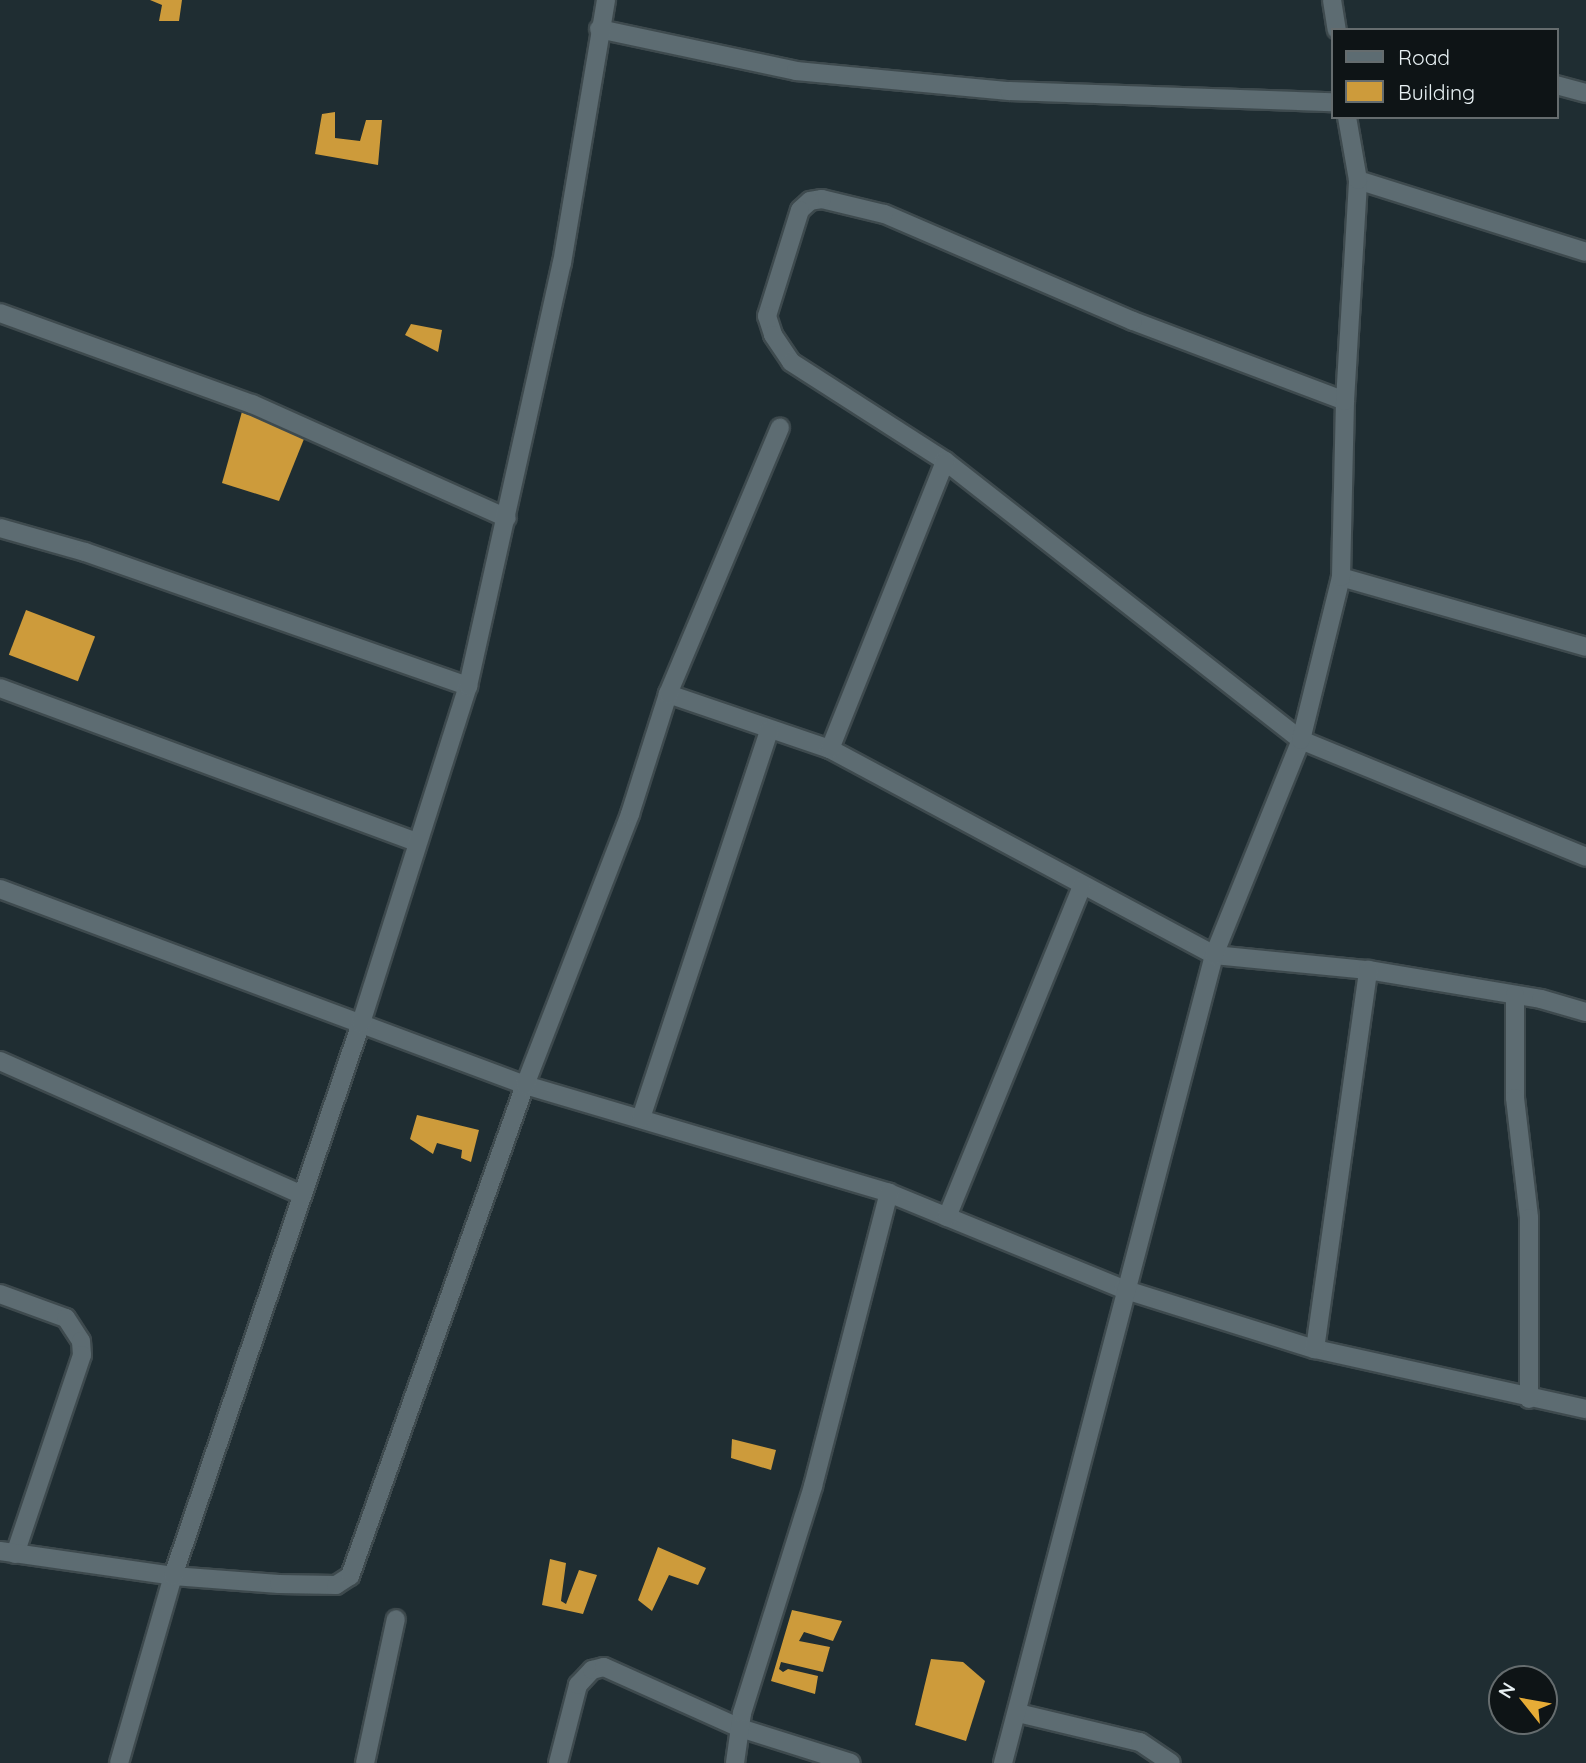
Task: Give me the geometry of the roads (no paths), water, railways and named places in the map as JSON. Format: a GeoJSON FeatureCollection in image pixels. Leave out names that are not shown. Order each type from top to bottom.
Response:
{"type":"FeatureCollection","features":[{"type":"Feature","properties":{"kind":"street"},"geometry":{"type":"LineString","coordinates":[[119,1763],[173,1576],[360,1023],[468,686],[508,518],[562,262],[599,29],[607,0]]}},
{"type":"Feature","properties":{"kind":"street"},"geometry":{"type":"LineString","coordinates":[[1332,0],[1337,28]]}},
{"type":"Feature","properties":{"kind":"street"},"geometry":{"type":"LineString","coordinates":[[599,29],[796,71],[1009,91],[1330,102]]}},
{"type":"Feature","properties":{"kind":"street"},"geometry":{"type":"LineString","coordinates":[[1558,86],[1586,93]]}},
{"type":"Feature","properties":{"kind":"street"},"geometry":{"type":"LineString","coordinates":[[1003,1763],[1018,1713],[1123,1289],[1214,955],[1301,740],[1341,577],[1345,401],[1358,180],[1347,119]]}},
{"type":"Feature","properties":{"kind":"street"},"geometry":{"type":"LineString","coordinates":[[1358,180],[1586,253]]}},
{"type":"Feature","properties":{"kind":"street"},"geometry":{"type":"LineString","coordinates":[[1345,401],[1133,321],[884,214],[822,199],[810,201],[800,210],[780,265],[767,316],[773,335],[791,362],[945,461],[1301,740],[1586,857]]}},
{"type":"Feature","properties":{"kind":"street"},"geometry":{"type":"LineString","coordinates":[[0,313],[253,404],[508,518]]}},
{"type":"Feature","properties":{"kind":"street"},"geometry":{"type":"LineString","coordinates":[[0,1294],[66,1318],[81,1341],[82,1355],[8,1553],[173,1576],[336,1585],[350,1576],[525,1085],[630,814],[668,694],[780,428]]}},
{"type":"Feature","properties":{"kind":"street"},"geometry":{"type":"LineString","coordinates":[[830,749],[945,461]]}},
{"type":"Feature","properties":{"kind":"street"},"geometry":{"type":"LineString","coordinates":[[0,528],[98,557],[468,686]]}},
{"type":"Feature","properties":{"kind":"street"},"geometry":{"type":"LineString","coordinates":[[1341,577],[1586,647]]}},
{"type":"Feature","properties":{"kind":"street"},"geometry":{"type":"LineString","coordinates":[[0,688],[417,842]]}},
{"type":"Feature","properties":{"kind":"street"},"geometry":{"type":"LineString","coordinates":[[668,694],[830,749],[1082,887],[1214,955],[1368,970],[1515,995],[1586,1012]]}},
{"type":"Feature","properties":{"kind":"street"},"geometry":{"type":"LineString","coordinates":[[640,1118],[769,730]]}},
{"type":"Feature","properties":{"kind":"street"},"geometry":{"type":"LineString","coordinates":[[947,1217],[1082,887]]}},
{"type":"Feature","properties":{"kind":"street"},"geometry":{"type":"LineString","coordinates":[[0,889],[525,1085],[889,1193],[1123,1289],[1315,1349],[1530,1399],[1586,1409]]}},
{"type":"Feature","properties":{"kind":"street"},"geometry":{"type":"LineString","coordinates":[[1315,1349],[1368,970]]}},
{"type":"Feature","properties":{"kind":"street"},"geometry":{"type":"LineString","coordinates":[[1515,995],[1515,1098],[1529,1218],[1530,1399]]}},
{"type":"Feature","properties":{"kind":"street"},"geometry":{"type":"LineString","coordinates":[[0,1061],[302,1195]]}},
{"type":"Feature","properties":{"kind":"street"},"geometry":{"type":"LineString","coordinates":[[735,1763],[740,1728],[813,1486],[889,1193]]}},
{"type":"Feature","properties":{"kind":"street"},"geometry":{"type":"LineString","coordinates":[[365,1763],[397,1619]]}},
{"type":"Feature","properties":{"kind":"street"},"geometry":{"type":"LineString","coordinates":[[558,1763],[578,1685],[592,1670],[604,1667],[740,1728],[851,1763]]}},
{"type":"Feature","properties":{"kind":"street"},"geometry":{"type":"LineString","coordinates":[[1018,1713],[1140,1742],[1171,1763]]}}]}
